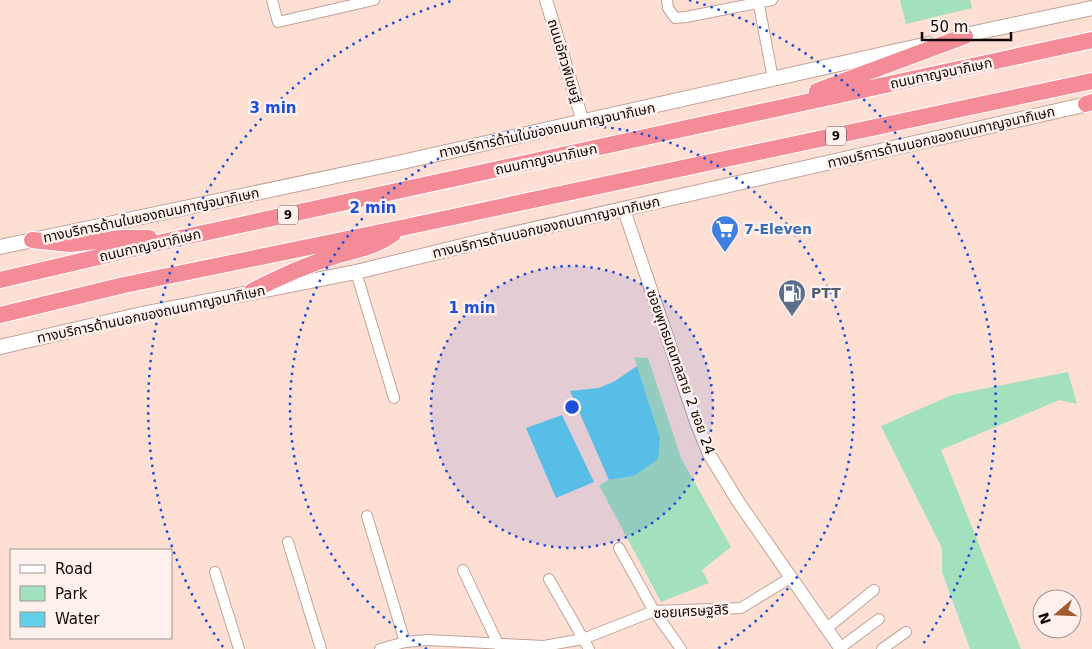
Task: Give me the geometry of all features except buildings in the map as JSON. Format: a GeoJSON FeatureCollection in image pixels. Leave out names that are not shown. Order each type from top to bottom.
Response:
{"type":"FeatureCollection","features":[{"type":"Feature","properties":{"kind":"highway"},"geometry":{"type":"LineString","coordinates":[[766,111],[965,36]]}},
{"type":"Feature","properties":{"kind":"highway","name":"ถนนกาญจนาภิเษก"},"geometry":{"type":"LineString","coordinates":[[0,280],[176,238],[1092,40]]}},
{"type":"Feature","properties":{"kind":"highway","name":"9"},"geometry":{"type":"LineString","coordinates":[[0,315],[124,285],[1092,81]]}},
{"type":"Feature","properties":{"kind":"highway"},"geometry":{"type":"LineString","coordinates":[[252,292],[302,267],[375,245],[401,228]]}},
{"type":"Feature","properties":{"kind":"highway"},"geometry":{"type":"LineString","coordinates":[[32,240],[70,244],[122,238],[176,238]]}},
{"type":"Feature","properties":{"kind":"main road","name":"ทางบริการด้านในของถนนกาญจนาภิเษก"},"geometry":{"type":"LineString","coordinates":[[0,247],[583,122],[1092,8]]}},
{"type":"Feature","properties":{"kind":"main road","name":"ทางบริการด้านนอกของถนนกาญจนาภิเษก"},"geometry":{"type":"LineString","coordinates":[[0,347],[142,314],[356,272],[423,255],[1090,103]]}},
{"type":"Feature","properties":{"kind":"street"},"geometry":{"type":"LineString","coordinates":[[272,0],[278,22],[374,0]]}},
{"type":"Feature","properties":{"kind":"street","name":"ถนนอัศวพิเชษฐ์"},"geometry":{"type":"LineString","coordinates":[[546,0],[583,122]]}},
{"type":"Feature","properties":{"kind":"street"},"geometry":{"type":"LineString","coordinates":[[667,0],[668,8],[675,18],[772,0]]}},
{"type":"Feature","properties":{"kind":"street"},"geometry":{"type":"LineString","coordinates":[[758,2],[773,80]]}},
{"type":"Feature","properties":{"kind":"street","name":"ซอยพุทธมณฑลสาย 2 ซอย 24"},"geometry":{"type":"LineString","coordinates":[[624,210],[696,422],[709,454],[739,503],[790,578],[841,648]]}},
{"type":"Feature","properties":{"kind":"street"},"geometry":{"type":"LineString","coordinates":[[356,272],[394,398]]}},
{"type":"Feature","properties":{"kind":"street"},"geometry":{"type":"LineString","coordinates":[[367,516],[405,642]]}},
{"type":"Feature","properties":{"kind":"street"},"geometry":{"type":"LineString","coordinates":[[288,542],[321,649]]}},
{"type":"Feature","properties":{"kind":"street"},"geometry":{"type":"LineString","coordinates":[[619,548],[654,611],[681,649]]}},
{"type":"Feature","properties":{"kind":"street"},"geometry":{"type":"LineString","coordinates":[[463,570],[499,647]]}},
{"type":"Feature","properties":{"kind":"street"},"geometry":{"type":"LineString","coordinates":[[216,572],[239,649]]}},
{"type":"Feature","properties":{"kind":"street","name":"ซอยเศรษฐสิริ"},"geometry":{"type":"LineString","coordinates":[[380,649],[405,642],[456,641],[499,647],[544,646],[583,639],[654,611],[741,608],[790,578]]}},
{"type":"Feature","properties":{"kind":"street"},"geometry":{"type":"LineString","coordinates":[[549,579],[588,649]]}},
{"type":"Feature","properties":{"kind":"street"},"geometry":{"type":"LineString","coordinates":[[826,628],[874,590]]}},
{"type":"Feature","properties":{"kind":"street"},"geometry":{"type":"LineString","coordinates":[[841,648],[879,619]]}},
{"type":"Feature","properties":{"kind":"street"},"geometry":{"type":"LineString","coordinates":[[882,649],[906,632]]}},
{"type":"Feature","properties":{"kind":"green space"},"geometry":{"type":"Polygon","coordinates":[[[900,0],[970,0],[972,8],[906,24],[900,0]]]}},
{"type":"Feature","properties":{"kind":"green space"},"geometry":{"type":"Polygon","coordinates":[[[634,357],[648,358],[681,458],[731,547],[702,570],[709,583],[661,602],[599,485],[609,480],[634,476],[660,438],[634,357]]]}},
{"type":"Feature","properties":{"kind":"green space"},"geometry":{"type":"Polygon","coordinates":[[[1068,372],[1077,404],[1059,400],[941,450],[1021,649],[970,649],[942,572],[942,548],[881,426],[952,395],[1068,372]]]}},
{"type":"Feature","properties":{"kind":"water"},"geometry":{"type":"Polygon","coordinates":[[[637,366],[660,438],[658,459],[634,476],[609,480],[570,391],[599,388],[615,381],[637,366]]]}},
{"type":"Feature","properties":{"kind":"water"},"geometry":{"type":"Polygon","coordinates":[[[562,415],[594,482],[556,498],[526,428],[562,415]]]}},
{"type":"Feature","properties":{"kind":"place","name":"7-Eleven"},"geometry":{"type":"Point","coordinates":[725,253]}},
{"type":"Feature","properties":{"kind":"place","name":"PTT"},"geometry":{"type":"Point","coordinates":[792,317]}}]}
